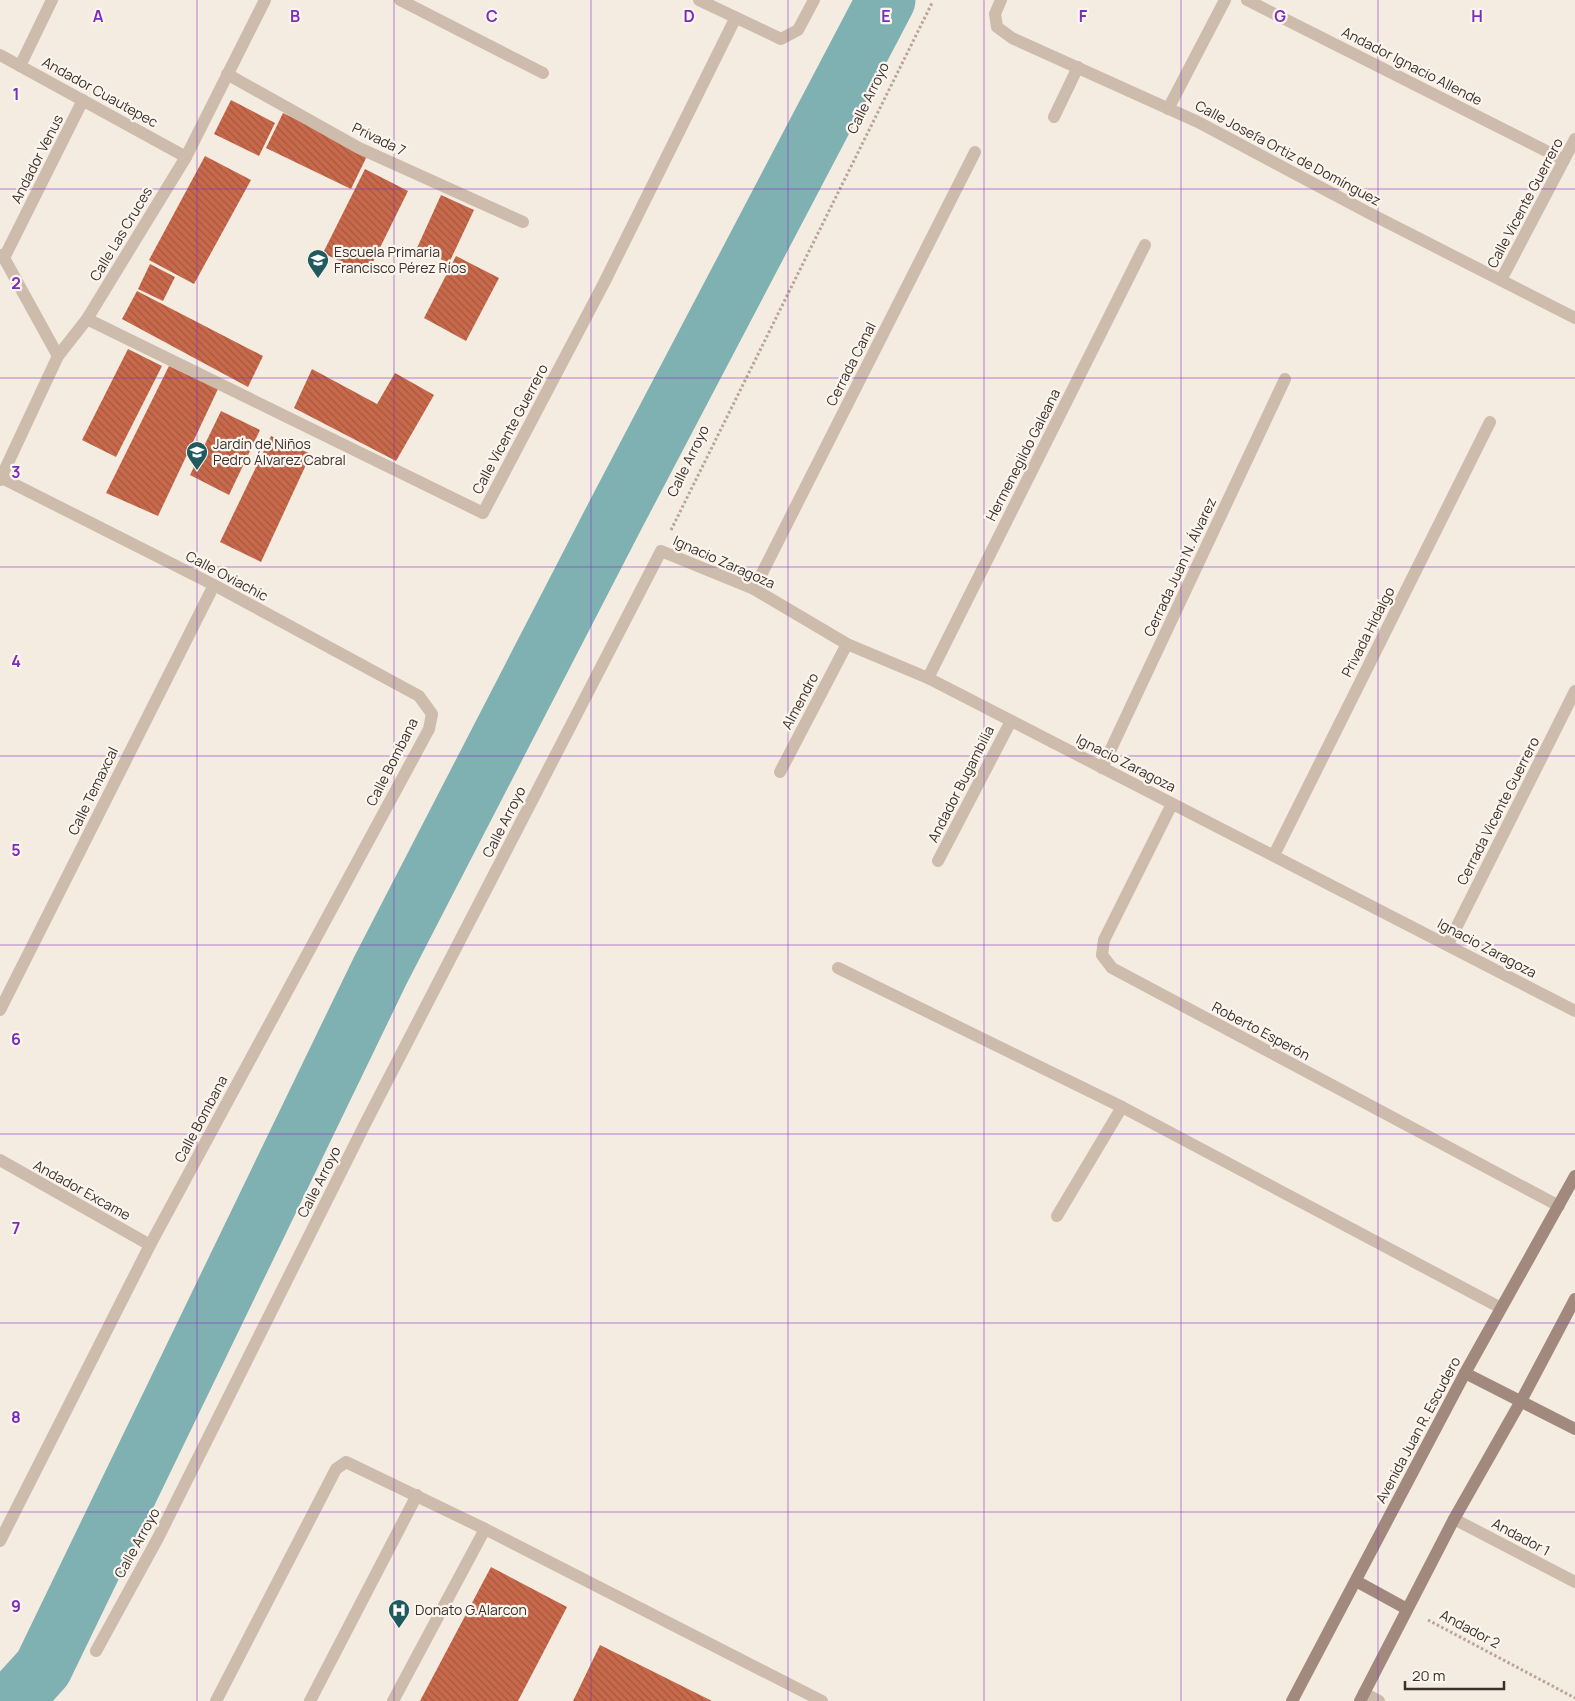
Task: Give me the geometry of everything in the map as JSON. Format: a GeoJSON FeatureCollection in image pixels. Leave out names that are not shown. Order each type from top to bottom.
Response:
{"type":"FeatureCollection","features":[{"type":"Feature","properties":{"kind":"main road","name":"Avenida Juan R. Escudero"},"geometry":{"type":"LineString","coordinates":[[1292,1701],[1500,1308],[1575,1176]]}},
{"type":"Feature","properties":{"kind":"main road"},"geometry":{"type":"LineString","coordinates":[[1362,1697],[1454,1519],[1521,1401],[1575,1299]]}},
{"type":"Feature","properties":{"kind":"main road"},"geometry":{"type":"LineString","coordinates":[[1465,1373],[1575,1429]]}},
{"type":"Feature","properties":{"kind":"main road"},"geometry":{"type":"LineString","coordinates":[[1356,1581],[1407,1609]]}},
{"type":"Feature","properties":{"kind":"street"},"geometry":{"type":"LineString","coordinates":[[20,66],[52,0]]}},
{"type":"Feature","properties":{"kind":"street","name":"Calle Las Cruces"},"geometry":{"type":"LineString","coordinates":[[0,478],[58,356],[87,319],[186,156],[265,0]]}},
{"type":"Feature","properties":{"kind":"street"},"geometry":{"type":"LineString","coordinates":[[400,0],[543,73]]}},
{"type":"Feature","properties":{"kind":"street"},"geometry":{"type":"LineString","coordinates":[[699,0],[735,19],[781,39],[798,30],[814,0]]}},
{"type":"Feature","properties":{"kind":"street","name":"Calle Josefa Ortiz de Domínguez"},"geometry":{"type":"LineString","coordinates":[[1001,0],[994,14],[996,27],[1012,38],[1198,122],[1575,318]]}},
{"type":"Feature","properties":{"kind":"street"},"geometry":{"type":"LineString","coordinates":[[1168,109],[1225,0]]}},
{"type":"Feature","properties":{"kind":"street","name":"Andador Ignacio Allende"},"geometry":{"type":"LineString","coordinates":[[1247,0],[1564,160]]}},
{"type":"Feature","properties":{"kind":"street","name":"Calle Vicente Guerrero"},"geometry":{"type":"LineString","coordinates":[[87,319],[483,513],[604,283],[735,19]]}},
{"type":"Feature","properties":{"kind":"street","name":"Andador Cuautepec"},"geometry":{"type":"LineString","coordinates":[[0,55],[186,156]]}},
{"type":"Feature","properties":{"kind":"street"},"geometry":{"type":"LineString","coordinates":[[1054,117],[1078,67]]}},
{"type":"Feature","properties":{"kind":"street","name":"Privada 7"},"geometry":{"type":"LineString","coordinates":[[227,74],[359,148],[523,222]]}},
{"type":"Feature","properties":{"kind":"street","name":"Andador Venus"},"geometry":{"type":"LineString","coordinates":[[2,256],[83,100]]}},
{"type":"Feature","properties":{"kind":"street","name":"Calle Vicente Guerrero"},"geometry":{"type":"LineString","coordinates":[[1501,280],[1575,139]]}},
{"type":"Feature","properties":{"kind":"street","name":"Cerrada Canal"},"geometry":{"type":"LineString","coordinates":[[754,589],[975,152]]}},
{"type":"Feature","properties":{"kind":"street","name":"Hermenegildo Galeana"},"geometry":{"type":"LineString","coordinates":[[928,678],[1145,245]]}},
{"type":"Feature","properties":{"kind":"street"},"geometry":{"type":"LineString","coordinates":[[2,256],[58,356]]}},
{"type":"Feature","properties":{"kind":"street","name":"Cerrada Juan N. Álvarez"},"geometry":{"type":"LineString","coordinates":[[1102,768],[1285,379]]}},
{"type":"Feature","properties":{"kind":"street","name":"Privada Hidalgo"},"geometry":{"type":"LineString","coordinates":[[1274,855],[1490,422]]}},
{"type":"Feature","properties":{"kind":"street","name":"Calle Oviachic"},"geometry":{"type":"LineString","coordinates":[[0,478],[214,585],[419,696],[432,714]]}},
{"type":"Feature","properties":{"kind":"street","name":"Ignacio Zaragoza"},"geometry":{"type":"LineString","coordinates":[[661,551],[754,589],[847,644],[928,678],[1575,1011]]}},
{"type":"Feature","properties":{"kind":"street","name":"Calle Arroyo"},"geometry":{"type":"LineString","coordinates":[[96,1651],[158,1538],[365,1124],[661,551]]}},
{"type":"Feature","properties":{"kind":"street","name":"Calle Temaxcal"},"geometry":{"type":"LineString","coordinates":[[0,1010],[214,585]]}},
{"type":"Feature","properties":{"kind":"street","name":"Almendro"},"geometry":{"type":"LineString","coordinates":[[780,772],[847,644]]}},
{"type":"Feature","properties":{"kind":"street","name":"Cerrada Vicente Guerrero"},"geometry":{"type":"LineString","coordinates":[[1448,944],[1575,691]]}},
{"type":"Feature","properties":{"kind":"street","name":"Calle Bombana"},"geometry":{"type":"LineString","coordinates":[[0,1541],[150,1245],[429,729],[432,714]]}},
{"type":"Feature","properties":{"kind":"street","name":"Andador Bugambilia"},"geometry":{"type":"LineString","coordinates":[[938,861],[1011,720]]}},
{"type":"Feature","properties":{"kind":"street","name":"Roberto Esperón"},"geometry":{"type":"LineString","coordinates":[[1172,804],[1104,940],[1102,955],[1112,968],[1559,1206]]}},
{"type":"Feature","properties":{"kind":"street"},"geometry":{"type":"LineString","coordinates":[[838,968],[1122,1107],[1500,1308]]}},
{"type":"Feature","properties":{"kind":"street"},"geometry":{"type":"LineString","coordinates":[[1057,1216],[1122,1107]]}},
{"type":"Feature","properties":{"kind":"street","name":"Andador Excame"},"geometry":{"type":"LineString","coordinates":[[0,1160],[150,1245]]}},
{"type":"Feature","properties":{"kind":"street"},"geometry":{"type":"LineString","coordinates":[[216,1701],[336,1469],[346,1462],[485,1529],[822,1701]]}},
{"type":"Feature","properties":{"kind":"street"},"geometry":{"type":"LineString","coordinates":[[310,1701],[417,1495]]}},
{"type":"Feature","properties":{"kind":"street","name":"Andador 1"},"geometry":{"type":"LineString","coordinates":[[1454,1519],[1575,1582]]}},
{"type":"Feature","properties":{"kind":"street"},"geometry":{"type":"LineString","coordinates":[[393,1701],[485,1529]]}},
{"type":"Feature","properties":{"kind":"street"},"geometry":{"type":"LineString","coordinates":[[1362,1697],[1380,1701]]}},
{"type":"Feature","properties":{"kind":"path","name":"Calle Arroyo"},"geometry":{"type":"LineString","coordinates":[[661,551],[932,3]]}},
{"type":"Feature","properties":{"kind":"path","name":"Andador 2"},"geometry":{"type":"LineString","coordinates":[[1407,1609],[1575,1698]]}},
{"type":"Feature","properties":{"kind":"building"},"geometry":{"type":"Polygon","coordinates":[[[231,100],[275,123],[259,156],[214,134],[231,100]]]}},
{"type":"Feature","properties":{"kind":"building"},"geometry":{"type":"Polygon","coordinates":[[[283,113],[368,154],[351,189],[266,148],[283,113]]]}},
{"type":"Feature","properties":{"kind":"building"},"geometry":{"type":"Polygon","coordinates":[[[205,156],[251,180],[194,284],[149,260],[205,156]]]}},
{"type":"Feature","properties":{"kind":"building"},"geometry":{"type":"Polygon","coordinates":[[[365,169],[408,191],[367,274],[323,253],[365,169]]]}},
{"type":"Feature","properties":{"kind":"building"},"geometry":{"type":"Polygon","coordinates":[[[441,195],[474,210],[449,263],[417,248],[441,195]]]}},
{"type":"Feature","properties":{"kind":"building"},"geometry":{"type":"Polygon","coordinates":[[[456,256],[499,278],[466,341],[424,318],[456,256]]]}},
{"type":"Feature","properties":{"kind":"building"},"geometry":{"type":"Polygon","coordinates":[[[150,264],[175,277],[163,301],[138,289],[150,264]]]}},
{"type":"Feature","properties":{"kind":"building"},"geometry":{"type":"Polygon","coordinates":[[[137,291],[263,356],[248,387],[122,319],[137,291]]]}},
{"type":"Feature","properties":{"kind":"building"},"geometry":{"type":"Polygon","coordinates":[[[128,349],[162,366],[116,457],[82,440],[128,349]]]}},
{"type":"Feature","properties":{"kind":"building"},"geometry":{"type":"Polygon","coordinates":[[[169,366],[218,389],[158,516],[106,493],[169,366]]]}},
{"type":"Feature","properties":{"kind":"building"},"geometry":{"type":"Polygon","coordinates":[[[312,369],[377,404],[395,373],[434,395],[396,461],[294,408],[312,369]]]}},
{"type":"Feature","properties":{"kind":"building"},"geometry":{"type":"Polygon","coordinates":[[[221,411],[260,430],[229,495],[190,475],[221,411]]]}},
{"type":"Feature","properties":{"kind":"building"},"geometry":{"type":"Polygon","coordinates":[[[271,436],[311,454],[261,562],[220,542],[271,436]]]}},
{"type":"Feature","properties":{"kind":"building"},"geometry":{"type":"Polygon","coordinates":[[[491,1567],[567,1607],[518,1701],[420,1701],[491,1567]]]}},
{"type":"Feature","properties":{"kind":"building"},"geometry":{"type":"Polygon","coordinates":[[[600,1645],[712,1701],[573,1701],[600,1645]]]}},
{"type":"Feature","properties":{"kind":"waterway"},"geometry":{"type":"LineString","coordinates":[[13,1701],[43,1668],[380,971],[616,514],[886,0]]}},
{"type":"Feature","properties":{"kind":"place","name":"Escuela Primaria Francisco Pérez Ríos"},"geometry":{"type":"Point","coordinates":[318,279]}},
{"type":"Feature","properties":{"kind":"place","name":"Jardín de Niños Pedro Álvarez Cabral"},"geometry":{"type":"Point","coordinates":[197,471]}},
{"type":"Feature","properties":{"kind":"place","name":"Donato G.Alarcon"},"geometry":{"type":"Point","coordinates":[399,1629]}}]}
